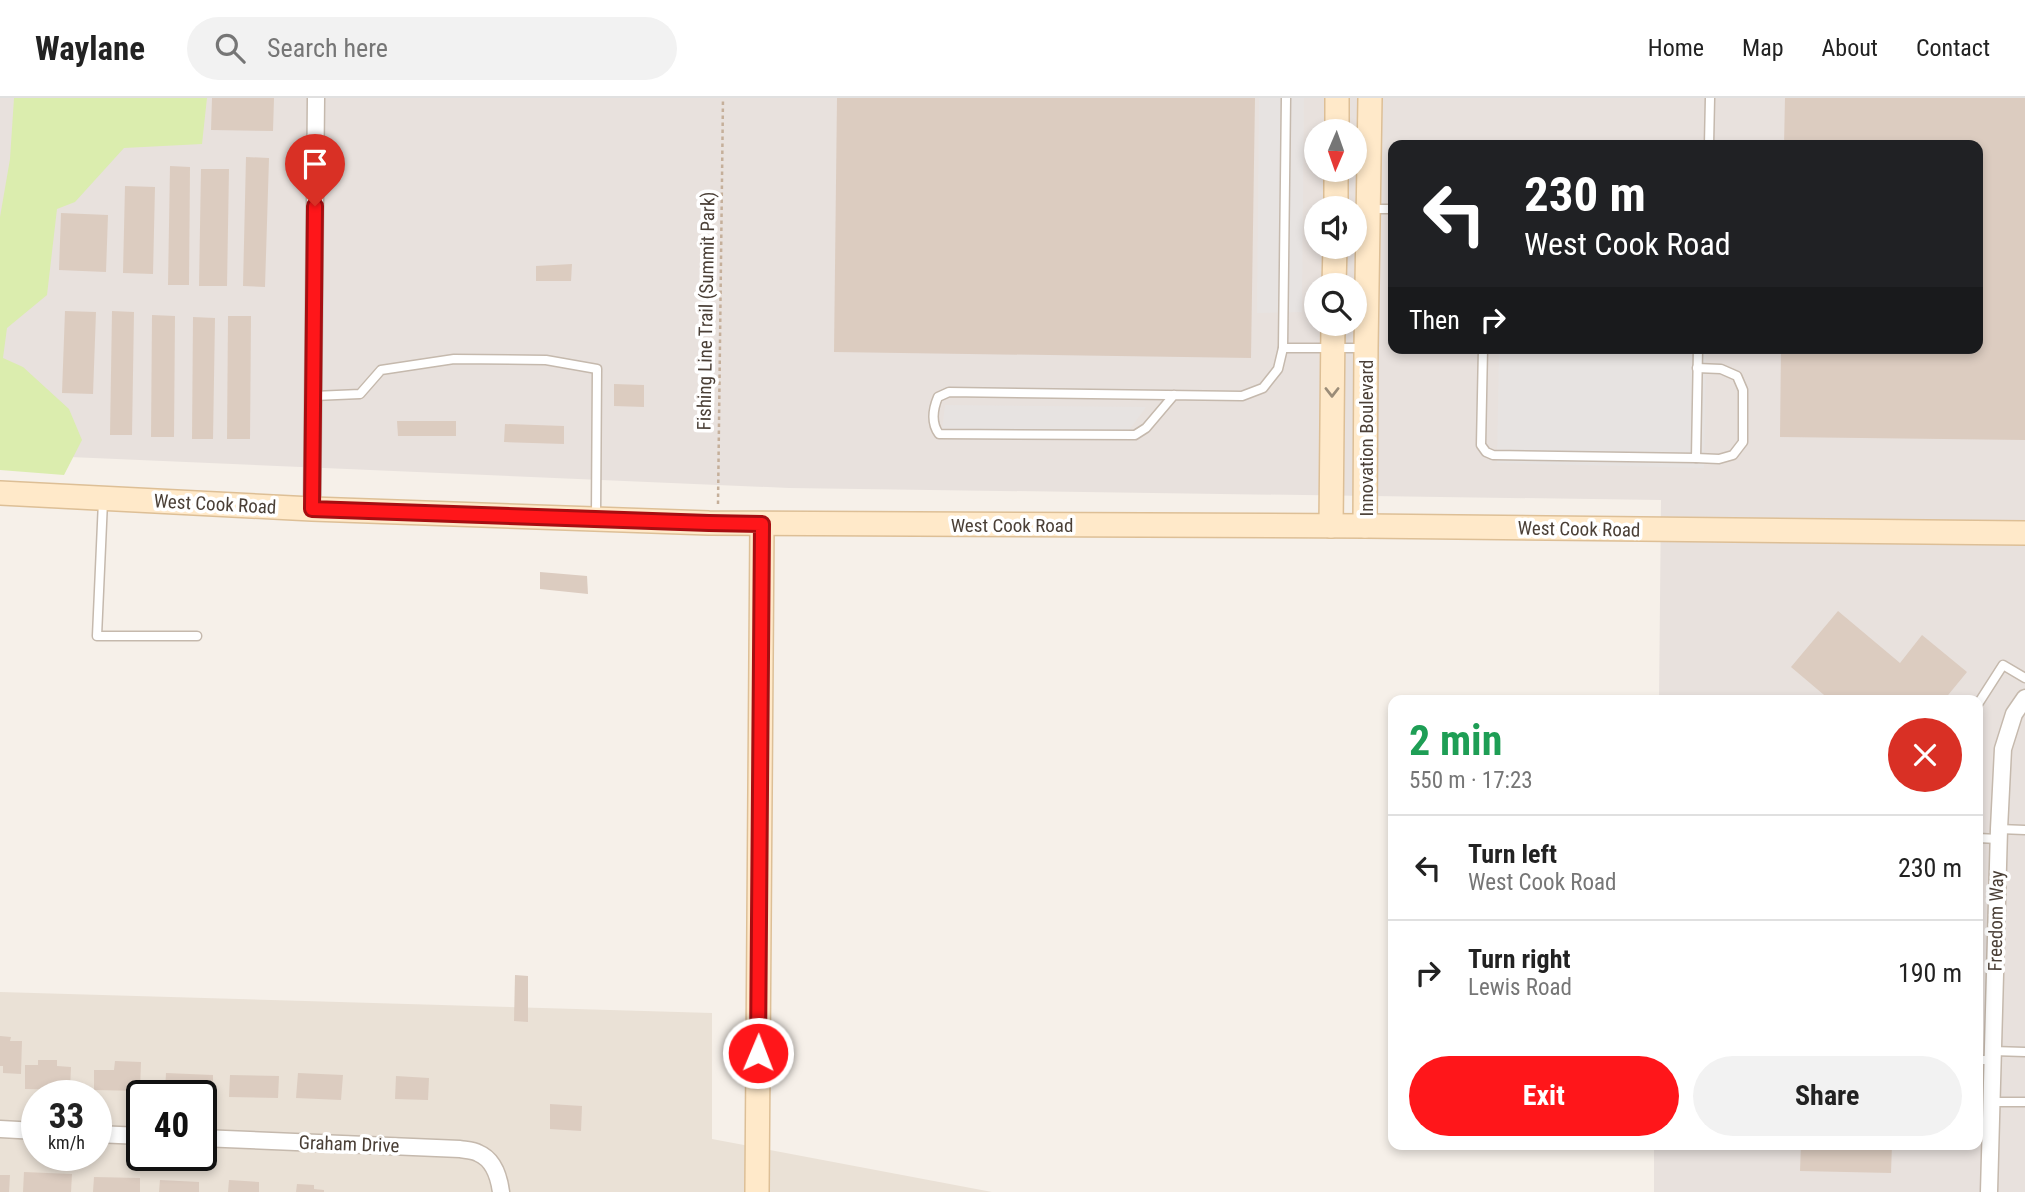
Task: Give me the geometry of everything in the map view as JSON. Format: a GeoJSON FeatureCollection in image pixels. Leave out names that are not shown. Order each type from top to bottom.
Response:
{"type":"FeatureCollection","features":[{"type":"Feature","properties":{"kind":"main road"},"geometry":{"type":"LineString","coordinates":[[1337,98],[1337,119]]}},
{"type":"Feature","properties":{"kind":"main road","name":"Innovation Boulevard"},"geometry":{"type":"LineString","coordinates":[[1362,196],[1370,98]]}},
{"type":"Feature","properties":{"kind":"main road","name":"Innovation Boulevard"},"geometry":{"type":"LineString","coordinates":[[1363,259],[1366,348],[1365,526]]}},
{"type":"Feature","properties":{"kind":"main road","name":"Innovation Boulevard"},"geometry":{"type":"LineString","coordinates":[[1331,526],[1332,336]]}},
{"type":"Feature","properties":{"kind":"main road","name":"West Cook Road"},"geometry":{"type":"LineString","coordinates":[[0,494],[312,509],[762,524],[1365,526],[2025,533]]}},
{"type":"Feature","properties":{"kind":"main road"},"geometry":{"type":"LineString","coordinates":[[757,1192],[762,524]]}},
{"type":"Feature","properties":{"kind":"street"},"geometry":{"type":"LineString","coordinates":[[312,509],[316,98]]}},
{"type":"Feature","properties":{"kind":"street","name":"Freedom Way"},"geometry":{"type":"LineString","coordinates":[[1989,1192],[1992,1102],[1988,1057],[2003,749],[2014,714],[2025,698]]}},
{"type":"Feature","properties":{"kind":"street"},"geometry":{"type":"LineString","coordinates":[[0,1129],[21,1130]]}},
{"type":"Feature","properties":{"kind":"street","name":"Graham Drive"},"geometry":{"type":"LineString","coordinates":[[217,1139],[460,1149],[478,1153],[492,1164],[500,1182],[501,1192]]}},
{"type":"Feature","properties":{"kind":"lane"},"geometry":{"type":"LineString","coordinates":[[1174,395],[1146,428],[1135,435],[939,434],[934,427],[934,406],[939,397],[950,392],[1174,395],[1242,396],[1263,388],[1278,369],[1283,348],[1286,98]]}},
{"type":"Feature","properties":{"kind":"lane"},"geometry":{"type":"LineString","coordinates":[[1709,140],[1710,98]]}},
{"type":"Feature","properties":{"kind":"lane"},"geometry":{"type":"LineString","coordinates":[[1367,209],[1388,209]]}},
{"type":"Feature","properties":{"kind":"lane"},"geometry":{"type":"LineString","coordinates":[[1283,348],[1366,348]]}},
{"type":"Feature","properties":{"kind":"lane"},"geometry":{"type":"LineString","coordinates":[[1483,354],[1481,445],[1486,452],[1493,455],[1719,459],[1734,455],[1743,442],[1743,390],[1737,376],[1721,369],[1697,368]]}},
{"type":"Feature","properties":{"kind":"lane"},"geometry":{"type":"LineString","coordinates":[[1696,458],[1698,354]]}},
{"type":"Feature","properties":{"kind":"lane"},"geometry":{"type":"LineString","coordinates":[[314,396],[360,394],[381,370],[454,359],[546,360],[597,369],[596,519]]}},
{"type":"Feature","properties":{"kind":"lane"},"geometry":{"type":"LineString","coordinates":[[104,499],[97,636],[197,636]]}},
{"type":"Feature","properties":{"kind":"lane"},"geometry":{"type":"LineString","coordinates":[[1983,696],[2003,665],[2025,677]]}},
{"type":"Feature","properties":{"kind":"lane"},"geometry":{"type":"LineString","coordinates":[[1983,837],[2025,830]]}},
{"type":"Feature","properties":{"kind":"lane"},"geometry":{"type":"LineString","coordinates":[[1988,1057],[2025,1052]]}},
{"type":"Feature","properties":{"kind":"lane"},"geometry":{"type":"LineString","coordinates":[[1992,1102],[2025,1102]]}},
{"type":"Feature","properties":{"kind":"path","name":"Fishing Line Trail (Summit Park)"},"geometry":{"type":"LineString","coordinates":[[718,523],[723,98]]}},
{"type":"Feature","properties":{"kind":"shaded area"},"geometry":{"type":"Polygon","coordinates":[[[0,98],[2025,98],[2025,1192],[1654,1192],[1654,1150],[1983,1150],[1983,695],[1659,695],[1661,500],[789,488],[0,454],[0,98]]]}},
{"type":"Feature","properties":{"kind":"shaded area"},"geometry":{"type":"Polygon","coordinates":[[[1259,98],[1304,98],[1302,312],[1257,313],[1259,98]]]}},
{"type":"Feature","properties":{"kind":"shaded area"},"geometry":{"type":"Polygon","coordinates":[[[1499,354],[1706,354],[1704,468],[1497,463],[1499,354]]]}},
{"type":"Feature","properties":{"kind":"shaded area"},"geometry":{"type":"Polygon","coordinates":[[[945,405],[1146,407],[1127,433],[942,430],[945,405]]]}},
{"type":"Feature","properties":{"kind":"shaded area"},"geometry":{"type":"Polygon","coordinates":[[[0,992],[712,1013],[712,1139],[992,1192],[0,1192],[0,992]]]}},
{"type":"Feature","properties":{"kind":"green space"},"geometry":{"type":"Polygon","coordinates":[[[14,98],[207,98],[202,144],[124,148],[75,202],[57,209],[47,295],[7,328],[3,358],[23,367],[69,409],[82,440],[64,475],[0,470],[0,217],[10,159],[14,98]]]}},
{"type":"Feature","properties":{"kind":"building"},"geometry":{"type":"Polygon","coordinates":[[[212,98],[274,98],[273,131],[211,130],[212,98]]]}},
{"type":"Feature","properties":{"kind":"building"},"geometry":{"type":"Polygon","coordinates":[[[837,98],[1255,98],[1251,358],[834,352],[837,98]]]}},
{"type":"Feature","properties":{"kind":"building"},"geometry":{"type":"Polygon","coordinates":[[[1785,98],[2025,98],[2025,440],[1780,437],[1781,354],[1983,354],[1983,140],[1784,140],[1785,98]]]}},
{"type":"Feature","properties":{"kind":"building"},"geometry":{"type":"Polygon","coordinates":[[[246,157],[269,158],[265,287],[243,286],[246,157]]]}},
{"type":"Feature","properties":{"kind":"building"},"geometry":{"type":"Polygon","coordinates":[[[170,166],[190,167],[189,285],[168,285],[170,166]]]}},
{"type":"Feature","properties":{"kind":"building"},"geometry":{"type":"Polygon","coordinates":[[[201,169],[229,169],[227,286],[199,286],[201,169]]]}},
{"type":"Feature","properties":{"kind":"building"},"geometry":{"type":"Polygon","coordinates":[[[125,186],[155,187],[153,274],[123,273],[125,186]]]}},
{"type":"Feature","properties":{"kind":"building"},"geometry":{"type":"Polygon","coordinates":[[[61,213],[108,215],[106,272],[59,270],[61,213]]]}},
{"type":"Feature","properties":{"kind":"building"},"geometry":{"type":"Polygon","coordinates":[[[572,264],[571,281],[536,281],[536,266],[572,264]]]}},
{"type":"Feature","properties":{"kind":"building"},"geometry":{"type":"Polygon","coordinates":[[[65,311],[96,312],[93,394],[62,393],[65,311]]]}},
{"type":"Feature","properties":{"kind":"building"},"geometry":{"type":"Polygon","coordinates":[[[112,311],[134,312],[132,435],[110,435],[112,311]]]}},
{"type":"Feature","properties":{"kind":"building"},"geometry":{"type":"Polygon","coordinates":[[[152,315],[175,316],[174,437],[151,437],[152,315]]]}},
{"type":"Feature","properties":{"kind":"building"},"geometry":{"type":"Polygon","coordinates":[[[228,316],[251,316],[250,439],[227,439],[228,316]]]}},
{"type":"Feature","properties":{"kind":"building"},"geometry":{"type":"Polygon","coordinates":[[[193,317],[215,318],[213,439],[192,439],[193,317]]]}},
{"type":"Feature","properties":{"kind":"building"},"geometry":{"type":"Polygon","coordinates":[[[614,384],[644,385],[644,407],[614,406],[614,384]]]}},
{"type":"Feature","properties":{"kind":"building"},"geometry":{"type":"Polygon","coordinates":[[[397,421],[456,421],[456,436],[398,436],[397,421]]]}},
{"type":"Feature","properties":{"kind":"building"},"geometry":{"type":"Polygon","coordinates":[[[505,424],[564,426],[564,444],[504,442],[505,424]]]}},
{"type":"Feature","properties":{"kind":"building"},"geometry":{"type":"Polygon","coordinates":[[[540,572],[587,576],[588,594],[540,589],[540,572]]]}},
{"type":"Feature","properties":{"kind":"building"},"geometry":{"type":"Polygon","coordinates":[[[1838,611],[1900,663],[1922,635],[1967,672],[1948,695],[1824,695],[1791,667],[1838,611]]]}},
{"type":"Feature","properties":{"kind":"building"},"geometry":{"type":"Polygon","coordinates":[[[515,975],[528,976],[528,1022],[514,1021],[515,975]]]}},
{"type":"Feature","properties":{"kind":"building"},"geometry":{"type":"Polygon","coordinates":[[[0,1036],[11,1037],[10,1041],[22,1041],[21,1074],[3,1073],[3,1066],[0,1066],[0,1036]]]}},
{"type":"Feature","properties":{"kind":"building"},"geometry":{"type":"Polygon","coordinates":[[[38,1060],[57,1060],[57,1066],[71,1067],[70,1080],[25,1080],[25,1065],[38,1065],[38,1060]]]}},
{"type":"Feature","properties":{"kind":"building"},"geometry":{"type":"Polygon","coordinates":[[[115,1061],[141,1062],[140,1080],[126,1080],[126,1091],[112,1090],[112,1080],[94,1080],[94,1070],[114,1070],[115,1061]]]}},
{"type":"Feature","properties":{"kind":"building"},"geometry":{"type":"Polygon","coordinates":[[[166,1073],[213,1075],[213,1080],[166,1080],[166,1073]]]}},
{"type":"Feature","properties":{"kind":"building"},"geometry":{"type":"Polygon","coordinates":[[[298,1073],[343,1075],[341,1100],[296,1098],[298,1073]]]}},
{"type":"Feature","properties":{"kind":"building"},"geometry":{"type":"Polygon","coordinates":[[[230,1075],[279,1076],[278,1098],[229,1097],[230,1075]]]}},
{"type":"Feature","properties":{"kind":"building"},"geometry":{"type":"Polygon","coordinates":[[[396,1076],[429,1078],[428,1100],[395,1099],[396,1076]]]}},
{"type":"Feature","properties":{"kind":"building"},"geometry":{"type":"Polygon","coordinates":[[[550,1104],[582,1106],[581,1131],[550,1129],[550,1104]]]}},
{"type":"Feature","properties":{"kind":"building"},"geometry":{"type":"Polygon","coordinates":[[[1801,1150],[1892,1150],[1891,1173],[1800,1171],[1801,1150]]]}},
{"type":"Feature","properties":{"kind":"building"},"geometry":{"type":"Polygon","coordinates":[[[24,1172],[72,1174],[71,1192],[23,1192],[24,1172]]]}},
{"type":"Feature","properties":{"kind":"building"},"geometry":{"type":"Polygon","coordinates":[[[0,1175],[10,1175],[9,1192],[0,1192],[0,1175]]]}},
{"type":"Feature","properties":{"kind":"building"},"geometry":{"type":"Polygon","coordinates":[[[94,1177],[140,1178],[140,1192],[93,1192],[94,1177]]]}},
{"type":"Feature","properties":{"kind":"building"},"geometry":{"type":"Polygon","coordinates":[[[160,1180],[199,1182],[199,1192],[159,1192],[160,1180]]]}},
{"type":"Feature","properties":{"kind":"building"},"geometry":{"type":"Polygon","coordinates":[[[229,1180],[259,1182],[259,1192],[228,1192],[229,1180]]]}},
{"type":"Feature","properties":{"kind":"building"},"geometry":{"type":"Polygon","coordinates":[[[297,1184],[314,1185],[314,1189],[324,1192],[296,1192],[297,1184]]]}},
{"type":"Feature","properties":{"kind":"route"},"geometry":{"type":"LineString","coordinates":[[315,206],[312,509],[762,524],[758,1053]]}}]}
